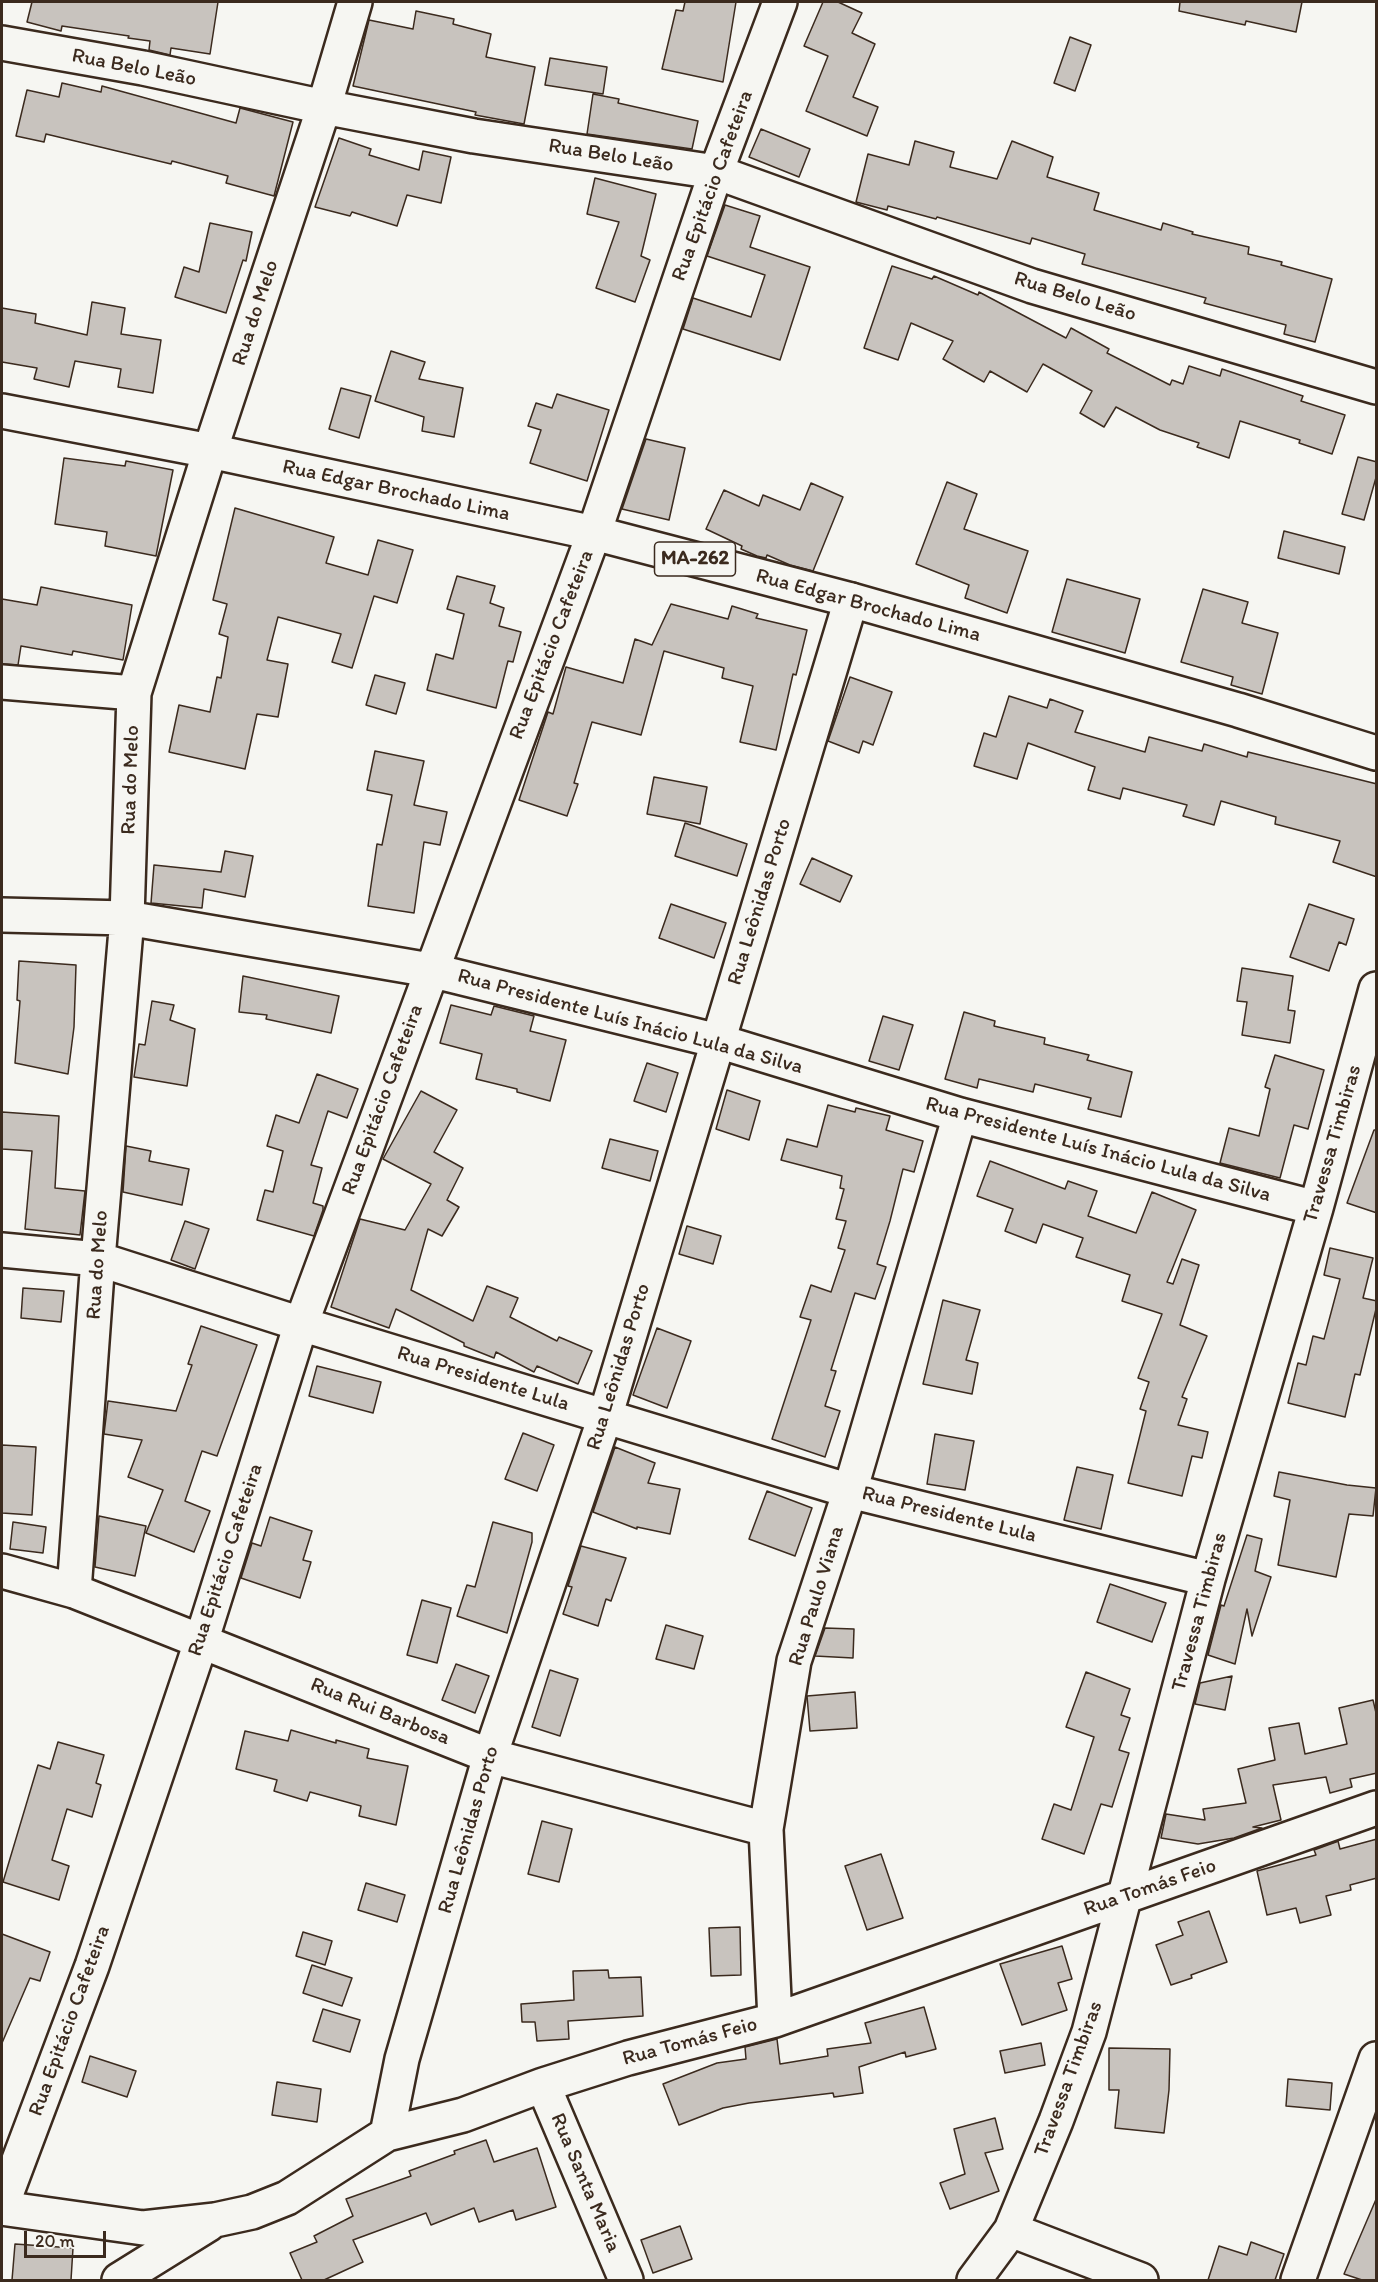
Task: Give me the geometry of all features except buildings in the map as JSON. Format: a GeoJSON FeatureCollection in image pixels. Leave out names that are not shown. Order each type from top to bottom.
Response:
{"type":"FeatureCollection","features":[{"type":"Feature","properties":{"kind":"street","name":"Rua do Melo"},"geometry":{"type":"LineString","coordinates":[[74,1591],[98,1258],[127,918],[134,693],[210,451],[324,107],[355,2]]}},
{"type":"Feature","properties":{"kind":"street","name":"Rua Epitácio Cafeteira"},"geometry":{"type":"LineString","coordinates":[[2,2207],[92,1966],[201,1642],[301,1324],[430,970],[594,533],[716,172],[780,2]]}},
{"type":"Feature","properties":{"kind":"street","name":"Rua Belo Leão"},"geometry":{"type":"LineString","coordinates":[[2,43],[143,68],[324,107],[474,135],[716,172],[1032,286],[1377,387]]}},
{"type":"Feature","properties":{"kind":"street","name":"Rua Edgar Brochado Lima"},"geometry":{"type":"LineString","coordinates":[[2,411],[210,451],[594,533],[851,600],[1238,710],[1377,753]]}},
{"type":"Feature","properties":{"kind":"street","name":"Rua Leônidas Porto"},"geometry":{"type":"LineString","coordinates":[[387,2134],[402,2059],[490,1756],[605,1417],[851,600]]}},
{"type":"Feature","properties":{"kind":"street"},"geometry":{"type":"LineString","coordinates":[[2,682],[134,693]]}},
{"type":"Feature","properties":{"kind":"street","name":"Rua Presidente Luís Inácio Lula da Silva"},"geometry":{"type":"LineString","coordinates":[[2,915],[127,918],[430,970],[718,1041],[960,1115],[1316,1208]]}},
{"type":"Feature","properties":{"kind":"street","name":"Travessa Timbiras"},"geometry":{"type":"LineString","coordinates":[[975,2280],[1011,2230],[1056,2121],[1089,2032],[1208,1579],[1377,989]]}},
{"type":"Feature","properties":{"kind":"street","name":"Rua Paulo Viana"},"geometry":{"type":"LineString","coordinates":[[775,2020],[766,1829],[794,1661],[850,1491],[960,1115]]}},
{"type":"Feature","properties":{"kind":"street","name":"Rua Presidente Lula"},"geometry":{"type":"LineString","coordinates":[[2,1250],[98,1258],[301,1324],[850,1491],[1208,1579]]}},
{"type":"Feature","properties":{"kind":"street","name":"Rua Rui Barbosa"},"geometry":{"type":"LineString","coordinates":[[2,1571],[74,1591],[490,1756],[766,1829]]}},
{"type":"Feature","properties":{"kind":"street","name":"Rua Tomás Feio"},"geometry":{"type":"LineString","coordinates":[[2,2207],[143,2228],[215,2220],[252,2212],[287,2198],[387,2134],[463,2115],[543,2085],[628,2058],[775,2020],[1377,1808]]}},
{"type":"Feature","properties":{"kind":"street"},"geometry":{"type":"LineString","coordinates":[[1298,2280],[1377,2059]]}},
{"type":"Feature","properties":{"kind":"street","name":"Rua Santa Maria"},"geometry":{"type":"LineString","coordinates":[[543,2085],[626,2280]]}},
{"type":"Feature","properties":{"kind":"street"},"geometry":{"type":"LineString","coordinates":[[119,2280],[215,2220]]}},
{"type":"Feature","properties":{"kind":"street"},"geometry":{"type":"LineString","coordinates":[[1011,2230],[1141,2280]]}}]}
